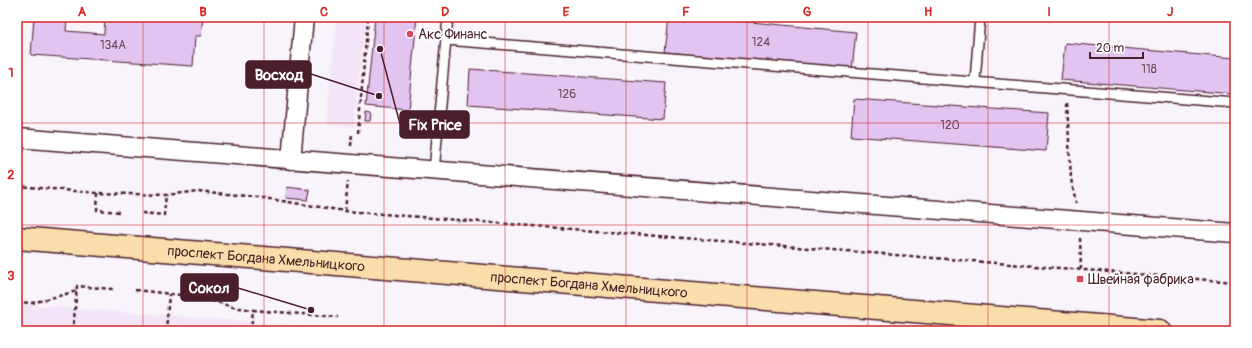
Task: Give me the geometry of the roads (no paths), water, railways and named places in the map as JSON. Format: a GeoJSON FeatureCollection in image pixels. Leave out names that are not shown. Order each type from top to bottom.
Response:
{"type":"FeatureCollection","features":[{"type":"Feature","properties":{"kind":"main road","name":"проспект Богдана Хмельницкого"},"geometry":{"type":"LineString","coordinates":[[17,238],[1160,331]]}},
{"type":"Feature","properties":{"kind":"street"},"geometry":{"type":"LineString","coordinates":[[291,160],[304,17]]}},
{"type":"Feature","properties":{"kind":"street"},"geometry":{"type":"LineString","coordinates":[[17,138],[1235,233]]}},
{"type":"Feature","properties":{"kind":"lane"},"geometry":{"type":"LineString","coordinates":[[434,171],[448,17]]}},
{"type":"Feature","properties":{"kind":"lane"},"geometry":{"type":"LineString","coordinates":[[975,81],[980,17]]}},
{"type":"Feature","properties":{"kind":"lane"},"geometry":{"type":"LineString","coordinates":[[446,40],[975,81],[1235,103]]}},
{"type":"Feature","properties":{"kind":"place","name":"Акс Финанс"},"geometry":{"type":"Point","coordinates":[410,34]}},
{"type":"Feature","properties":{"kind":"place","name":"Fix Price"},"geometry":{"type":"Point","coordinates":[380,49]}},
{"type":"Feature","properties":{"kind":"place","name":"Восход"},"geometry":{"type":"Point","coordinates":[379,96]}},
{"type":"Feature","properties":{"kind":"place","name":"Швейная фабрика"},"geometry":{"type":"Point","coordinates":[1080,279]}},
{"type":"Feature","properties":{"kind":"place","name":"Сокол"},"geometry":{"type":"Point","coordinates":[311,310]}}]}
